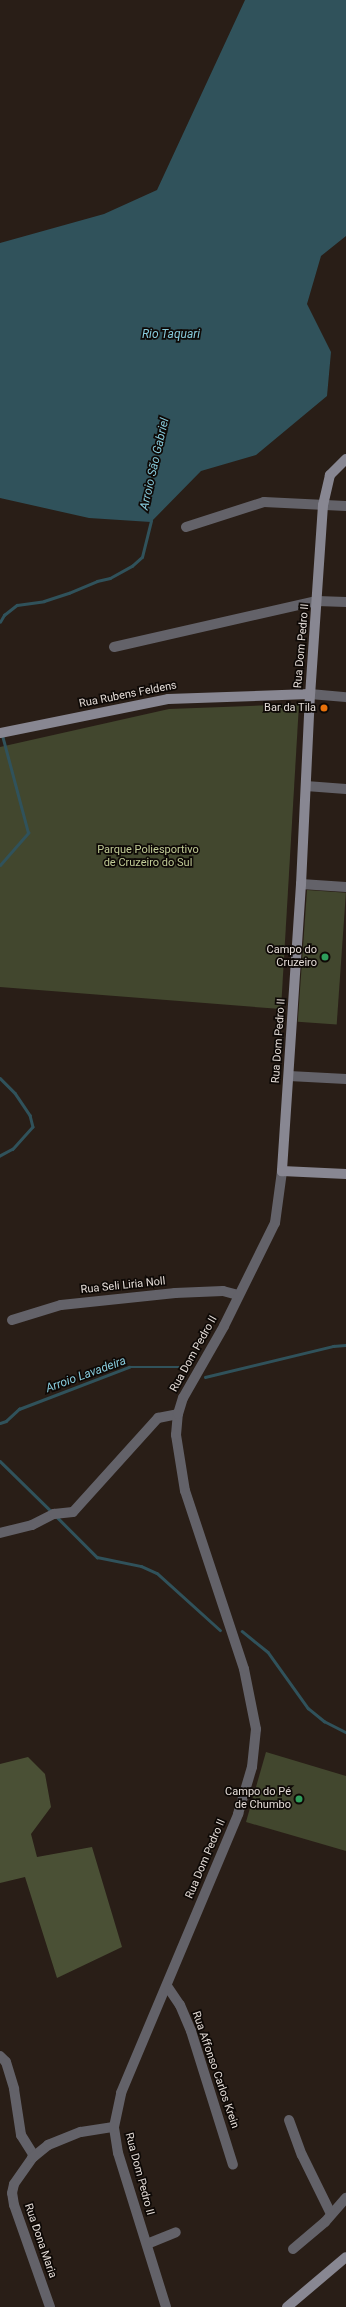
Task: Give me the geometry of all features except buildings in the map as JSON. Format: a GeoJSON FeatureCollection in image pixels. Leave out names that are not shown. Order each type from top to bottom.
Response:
{"type":"FeatureCollection","features":[{"type":"Feature","properties":{"kind":"main road","name":"Rua Dom Pedro II"},"geometry":{"type":"LineString","coordinates":[[282,1171],[289,1076],[310,694],[323,505],[330,475],[346,459]]}},
{"type":"Feature","properties":{"kind":"main road","name":"Rua Rubens Feldens"},"geometry":{"type":"LineString","coordinates":[[0,733],[168,698],[310,694]]}},
{"type":"Feature","properties":{"kind":"main road"},"geometry":{"type":"LineString","coordinates":[[282,1171],[346,1174]]}},
{"type":"Feature","properties":{"kind":"main road"},"geometry":{"type":"LineString","coordinates":[[287,2307],[346,2257]]}},
{"type":"Feature","properties":{"kind":"street"},"geometry":{"type":"LineString","coordinates":[[186,527],[264,502],[346,506]]}},
{"type":"Feature","properties":{"kind":"street"},"geometry":{"type":"LineString","coordinates":[[114,647],[317,601],[346,602]]}},
{"type":"Feature","properties":{"kind":"street"},"geometry":{"type":"LineString","coordinates":[[310,694],[346,696]]}},
{"type":"Feature","properties":{"kind":"street"},"geometry":{"type":"LineString","coordinates":[[306,786],[346,789]]}},
{"type":"Feature","properties":{"kind":"street"},"geometry":{"type":"LineString","coordinates":[[300,884],[346,887]]}},
{"type":"Feature","properties":{"kind":"street"},"geometry":{"type":"LineString","coordinates":[[289,1076],[346,1079]]}},
{"type":"Feature","properties":{"kind":"street","name":"Rua Dom Pedro II"},"geometry":{"type":"LineString","coordinates":[[166,2307],[118,2153],[114,2127],[120,2092],[167,1986],[238,1814],[252,1767],[256,1729],[244,1670],[185,1491],[176,1435],[178,1414],[183,1398],[224,1326],[238,1295],[275,1223],[282,1171]]}},
{"type":"Feature","properties":{"kind":"street","name":"Rua Seli Liria Noll"},"geometry":{"type":"LineString","coordinates":[[12,1320],[61,1305],[182,1293],[223,1291],[238,1295]]}},
{"type":"Feature","properties":{"kind":"street"},"geometry":{"type":"LineString","coordinates":[[0,1533],[32,1525],[54,1514],[74,1512],[158,1418],[178,1414]]}},
{"type":"Feature","properties":{"kind":"street","name":"Rua Affonso Carlos Krein"},"geometry":{"type":"LineString","coordinates":[[167,1986],[180,2005],[191,2032],[233,2165]]}},
{"type":"Feature","properties":{"kind":"street"},"geometry":{"type":"LineString","coordinates":[[0,2056],[6,2062],[14,2089],[21,2135],[34,2156]]}},
{"type":"Feature","properties":{"kind":"street"},"geometry":{"type":"LineString","coordinates":[[289,2120],[302,2155],[331,2214]]}},
{"type":"Feature","properties":{"kind":"street","name":"Rua Dona Maria"},"geometry":{"type":"LineString","coordinates":[[50,2307],[14,2204],[12,2193],[18,2178],[34,2156],[48,2145],[81,2132],[114,2127]]}},
{"type":"Feature","properties":{"kind":"street"},"geometry":{"type":"LineString","coordinates":[[293,2249],[346,2198]]}},
{"type":"Feature","properties":{"kind":"street"},"geometry":{"type":"LineString","coordinates":[[147,2244],[176,2232]]}},
{"type":"Feature","properties":{"kind":"green space","name":"Parque Poliesportivo de Cruzeiro do Sul"},"geometry":{"type":"Polygon","coordinates":[[[299,704],[281,1009],[0,987],[0,747],[169,709],[299,704]]]}},
{"type":"Feature","properties":{"kind":"green space","name":"Campo do Cruzeiro"},"geometry":{"type":"Polygon","coordinates":[[[307,890],[346,893],[337,1024],[298,1022],[307,890]]]}},
{"type":"Feature","properties":{"kind":"green space","name":"Campo do Pé de Chumbo"},"geometry":{"type":"Polygon","coordinates":[[[266,1752],[346,1776],[346,1851],[246,1822],[266,1752]]]}},
{"type":"Feature","properties":{"kind":"green space"},"geometry":{"type":"Polygon","coordinates":[[[28,1757],[45,1774],[51,1807],[31,1834],[37,1857],[92,1847],[122,1947],[57,1978],[25,1877],[0,1883],[0,1764],[28,1757]]]}},
{"type":"Feature","properties":{"kind":"water","name":"Rio Taquari"},"geometry":{"type":"Polygon","coordinates":[[[245,0],[346,0],[346,236],[321,256],[307,304],[331,352],[327,396],[256,455],[201,471],[151,522],[89,518],[0,498],[0,243],[104,214],[157,190],[245,0]]]}},
{"type":"Feature","properties":{"kind":"waterway","name":"Arroio São Gabriel"},"geometry":{"type":"LineString","coordinates":[[0,622],[4,615],[17,605],[44,601],[69,593],[97,581],[110,578],[132,566],[142,557],[151,521]]}},
{"type":"Feature","properties":{"kind":"waterway","name":"Arroio São Gabriel"},"geometry":{"type":"LineString","coordinates":[[0,865],[28,833],[2,735]]}},
{"type":"Feature","properties":{"kind":"waterway","name":"Arroio Lavadeira"},"geometry":{"type":"LineString","coordinates":[[0,1078],[15,1093],[30,1115],[33,1127],[13,1149],[0,1156]]}},
{"type":"Feature","properties":{"kind":"waterway","name":"Arroio Lavadeira"},"geometry":{"type":"LineString","coordinates":[[205,1377],[333,1346],[346,1345]]}},
{"type":"Feature","properties":{"kind":"waterway","name":"Arroio Lavadeira"},"geometry":{"type":"LineString","coordinates":[[0,1423],[6,1421],[19,1409],[129,1367],[185,1367]]}},
{"type":"Feature","properties":{"kind":"waterway"},"geometry":{"type":"LineString","coordinates":[[0,1461],[52,1512]]}},
{"type":"Feature","properties":{"kind":"waterway"},"geometry":{"type":"LineString","coordinates":[[57,1517],[97,1557],[141,1566],[157,1573],[220,1630]]}},
{"type":"Feature","properties":{"kind":"waterway"},"geometry":{"type":"LineString","coordinates":[[242,1631],[268,1652],[308,1708],[324,1721],[346,1732]]}},
{"type":"Feature","properties":{"kind":"place","name":"Bar da Tila"},"geometry":{"type":"Point","coordinates":[324,708]}},
{"type":"Feature","properties":{"kind":"place","name":"Campo do Cruzeiro"},"geometry":{"type":"Point","coordinates":[325,957]}},
{"type":"Feature","properties":{"kind":"place","name":"Campo do Pé de Chumbo"},"geometry":{"type":"Point","coordinates":[299,1799]}}]}
